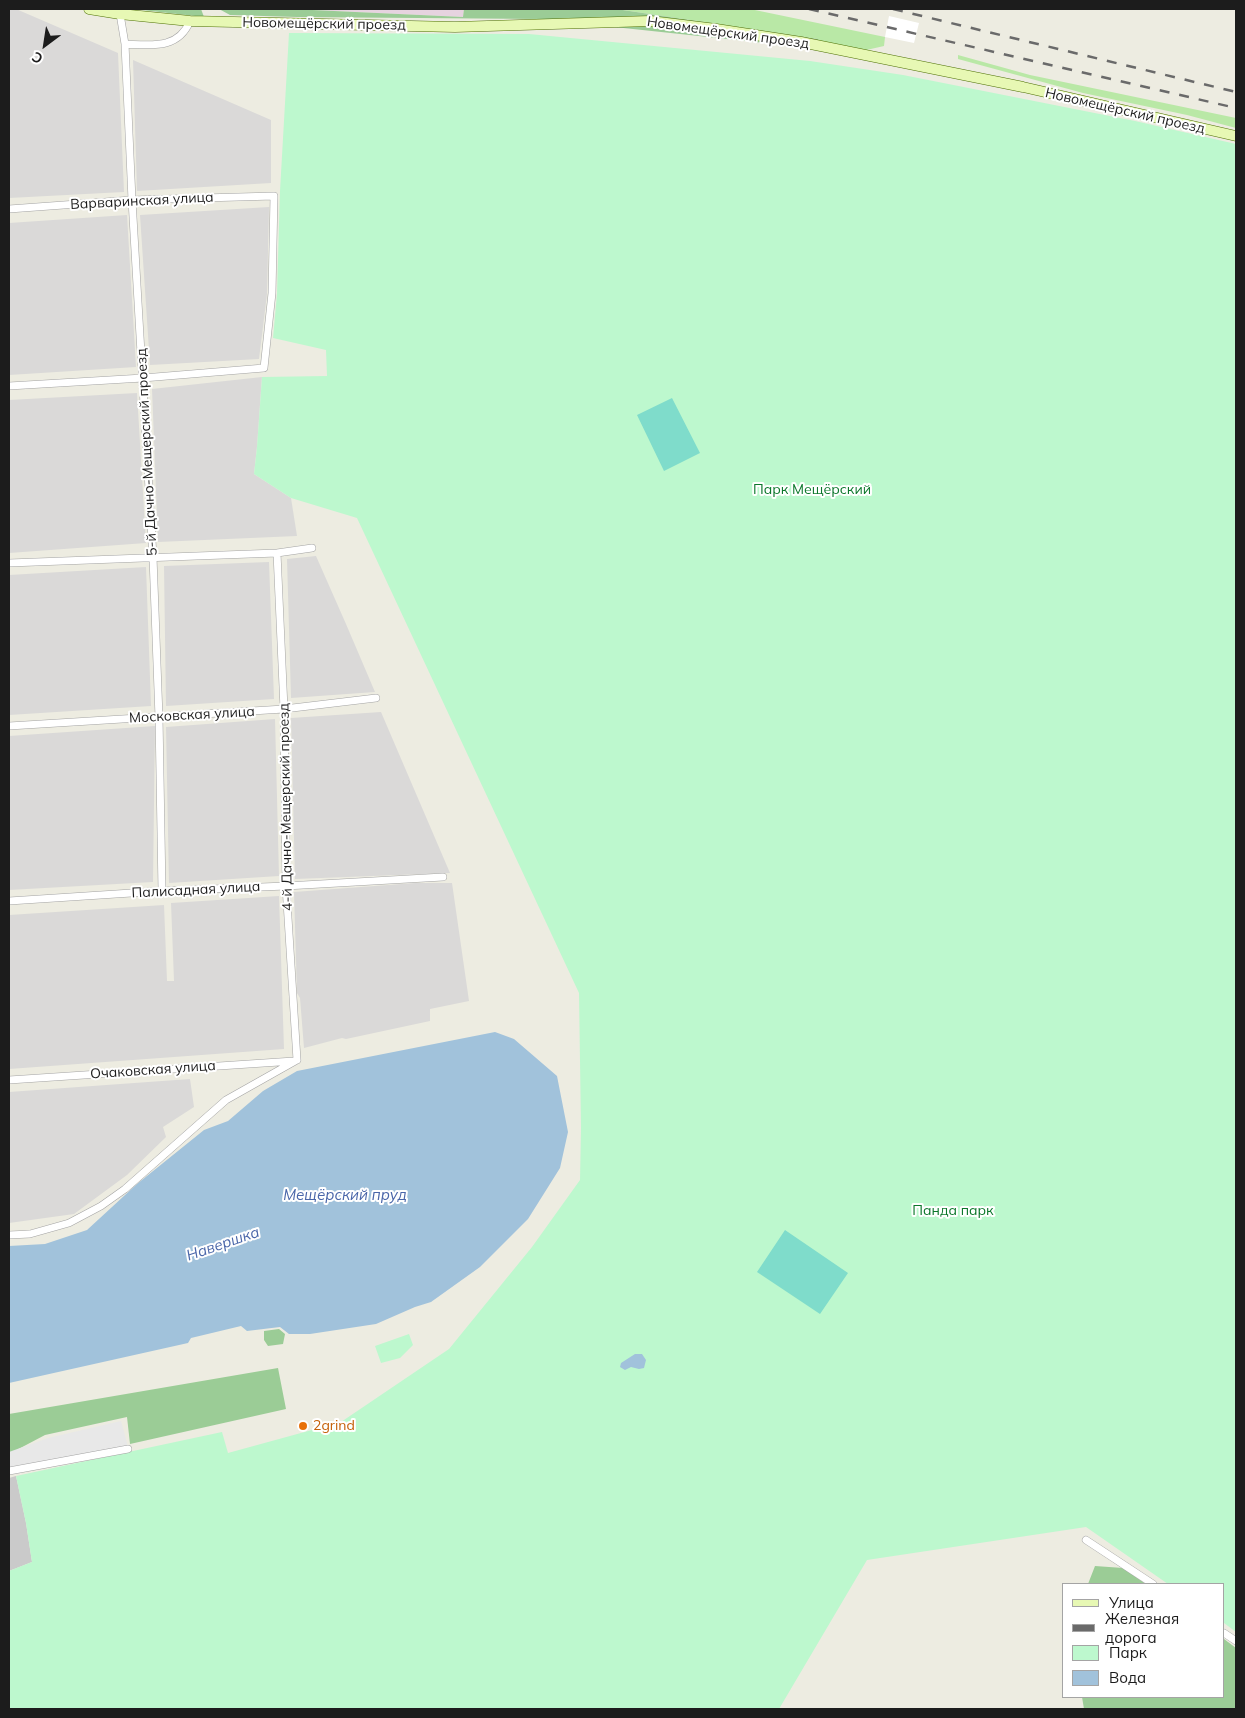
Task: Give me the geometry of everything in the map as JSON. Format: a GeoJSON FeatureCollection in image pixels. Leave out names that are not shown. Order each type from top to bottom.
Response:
{"type":"FeatureCollection","features":[{"type":"Feature","properties":{"kind":"street","name":"Новомещёрский проезд"},"geometry":{"type":"LineString","coordinates":[[89,9],[190,21],[455,27],[650,22],[716,29],[801,42],[1023,87],[1236,136]]}},
{"type":"Feature","properties":{"kind":"street","name":"5-й Дачно-Мещерский проезд"},"geometry":{"type":"LineString","coordinates":[[120,14],[125,44],[132,200],[153,557],[162,891]]}},
{"type":"Feature","properties":{"kind":"street"},"geometry":{"type":"LineString","coordinates":[[125,44],[156,45],[172,42],[181,37],[190,21]]}},
{"type":"Feature","properties":{"kind":"street","name":"Варваринская улица"},"geometry":{"type":"LineString","coordinates":[[9,209],[132,200],[274,196],[272,293],[264,368],[143,378]]}},
{"type":"Feature","properties":{"kind":"street"},"geometry":{"type":"LineString","coordinates":[[9,386],[143,378]]}},
{"type":"Feature","properties":{"kind":"street"},"geometry":{"type":"LineString","coordinates":[[9,564],[277,553],[312,548]]}},
{"type":"Feature","properties":{"kind":"street","name":"4-й Дачно-Мещерский проезд"},"geometry":{"type":"LineString","coordinates":[[277,553],[284,709],[286,886],[297,1060]]}},
{"type":"Feature","properties":{"kind":"street","name":"Московская улица"},"geometry":{"type":"LineString","coordinates":[[9,726],[284,709],[376,698]]}},
{"type":"Feature","properties":{"kind":"street","name":"Палисадная улица"},"geometry":{"type":"LineString","coordinates":[[9,901],[162,891],[444,877]]}},
{"type":"Feature","properties":{"kind":"street"},"geometry":{"type":"LineString","coordinates":[[9,1235],[30,1234],[69,1223],[101,1206],[125,1189],[226,1100],[297,1060]]}},
{"type":"Feature","properties":{"kind":"street","name":"Очаковская улица"},"geometry":{"type":"LineString","coordinates":[[9,1080],[297,1060]]}},
{"type":"Feature","properties":{"kind":"street"},"geometry":{"type":"LineString","coordinates":[[9,1471],[128,1448]]}},
{"type":"Feature","properties":{"kind":"street"},"geometry":{"type":"LineString","coordinates":[[1086,1540],[1151,1583]]}},
{"type":"Feature","properties":{"kind":"street"},"geometry":{"type":"LineString","coordinates":[[1225,1634],[1236,1641]]}},
{"type":"Feature","properties":{"kind":"shaded area"},"geometry":{"type":"Polygon","coordinates":[[[9,9],[16,9],[118,53],[124,192],[9,198],[9,9]]]}},
{"type":"Feature","properties":{"kind":"shaded area"},"geometry":{"type":"Polygon","coordinates":[[[291,9],[464,9],[463,17],[291,9]]]}},
{"type":"Feature","properties":{"kind":"shaded area"},"geometry":{"type":"Polygon","coordinates":[[[133,60],[271,120],[271,183],[137,191],[133,60]]]}},
{"type":"Feature","properties":{"kind":"shaded area"},"geometry":{"type":"Polygon","coordinates":[[[269,207],[267,294],[259,359],[150,365],[140,215],[269,207]]]}},
{"type":"Feature","properties":{"kind":"shaded area"},"geometry":{"type":"Polygon","coordinates":[[[127,215],[136,367],[9,375],[9,223],[127,215]]]}},
{"type":"Feature","properties":{"kind":"shaded area"},"geometry":{"type":"Polygon","coordinates":[[[262,377],[254,474],[291,498],[297,536],[158,542],[152,389],[262,377]]]}},
{"type":"Feature","properties":{"kind":"shaded area"},"geometry":{"type":"Polygon","coordinates":[[[137,393],[146,543],[9,553],[9,400],[137,393]]]}},
{"type":"Feature","properties":{"kind":"shaded area"},"geometry":{"type":"Polygon","coordinates":[[[672,398],[700,453],[664,471],[637,415],[672,398]]]}},
{"type":"Feature","properties":{"kind":"shaded area"},"geometry":{"type":"Polygon","coordinates":[[[316,556],[375,692],[291,698],[287,559],[316,556]]]}},
{"type":"Feature","properties":{"kind":"shaded area"},"geometry":{"type":"Polygon","coordinates":[[[269,562],[274,699],[166,706],[164,566],[269,562]]]}},
{"type":"Feature","properties":{"kind":"shaded area"},"geometry":{"type":"Polygon","coordinates":[[[146,567],[151,706],[9,715],[9,575],[146,567]]]}},
{"type":"Feature","properties":{"kind":"shaded area"},"geometry":{"type":"Polygon","coordinates":[[[381,712],[450,873],[295,879],[291,718],[381,712]]]}},
{"type":"Feature","properties":{"kind":"shaded area"},"geometry":{"type":"Polygon","coordinates":[[[275,719],[279,876],[169,883],[166,727],[275,719]]]}},
{"type":"Feature","properties":{"kind":"shaded area"},"geometry":{"type":"Polygon","coordinates":[[[155,726],[153,882],[9,890],[9,736],[155,726]]]}},
{"type":"Feature","properties":{"kind":"shaded area"},"geometry":{"type":"Polygon","coordinates":[[[415,883],[452,883],[469,1001],[430,1009],[430,1021],[346,1039],[342,1038],[304,1048],[300,998],[297,993],[294,892],[415,883]]]}},
{"type":"Feature","properties":{"kind":"shaded area"},"geometry":{"type":"Polygon","coordinates":[[[279,896],[284,1049],[9,1069],[9,915],[164,905],[167,981],[174,981],[171,903],[279,896]]]}},
{"type":"Feature","properties":{"kind":"shaded area"},"geometry":{"type":"Polygon","coordinates":[[[190,1079],[194,1107],[163,1127],[166,1137],[127,1175],[74,1214],[9,1223],[9,1092],[190,1079]]]}},
{"type":"Feature","properties":{"kind":"shaded area"},"geometry":{"type":"Polygon","coordinates":[[[785,1230],[848,1273],[820,1314],[757,1272],[785,1230]]]}},
{"type":"Feature","properties":{"kind":"shaded area"},"geometry":{"type":"Polygon","coordinates":[[[121,1421],[129,1450],[9,1475],[9,1452],[48,1438],[121,1421]]]}},
{"type":"Feature","properties":{"kind":"shaded area"},"geometry":{"type":"Polygon","coordinates":[[[16,1476],[32,1562],[9,1571],[9,1478],[16,1476]]]}},
{"type":"Feature","properties":{"kind":"green space"},"geometry":{"type":"Polygon","coordinates":[[[133,9],[201,9],[204,17],[133,9]]]}},
{"type":"Feature","properties":{"kind":"green space"},"geometry":{"type":"Polygon","coordinates":[[[219,9],[291,9],[463,17],[464,9],[616,9],[818,39],[821,49],[539,19],[230,15],[219,9]]]}},
{"type":"Feature","properties":{"kind":"green space"},"geometry":{"type":"Polygon","coordinates":[[[616,9],[750,9],[885,37],[884,46],[862,51],[821,49],[818,39],[616,9]]]}},
{"type":"Feature","properties":{"kind":"green space","name":"Парк Мещёрский"},"geometry":{"type":"Polygon","coordinates":[[[289,33],[529,34],[810,61],[903,75],[1135,121],[1236,144],[1236,1632],[1225,1624],[1225,1583],[1167,1583],[1086,1527],[867,1560],[779,1709],[9,1709],[9,1571],[32,1562],[16,1476],[222,1432],[228,1453],[341,1422],[449,1349],[532,1247],[580,1180],[579,993],[357,518],[291,498],[254,474],[262,377],[327,376],[326,350],[273,338],[277,294],[280,191],[289,33]]]}},
{"type":"Feature","properties":{"kind":"green space"},"geometry":{"type":"Polygon","coordinates":[[[958,55],[1030,75],[1236,118],[1236,128],[1187,115],[1083,93],[958,59],[958,55]]]}},
{"type":"Feature","properties":{"kind":"green space"},"geometry":{"type":"Polygon","coordinates":[[[279,1329],[285,1334],[283,1344],[268,1346],[264,1340],[264,1331],[279,1329]]]}},
{"type":"Feature","properties":{"kind":"green space"},"geometry":{"type":"Polygon","coordinates":[[[409,1334],[413,1345],[400,1358],[381,1363],[375,1346],[409,1334]]]}},
{"type":"Feature","properties":{"kind":"green space"},"geometry":{"type":"Polygon","coordinates":[[[278,1368],[286,1409],[130,1444],[127,1417],[45,1435],[9,1454],[9,1414],[278,1368]]]}},
{"type":"Feature","properties":{"kind":"green space"},"geometry":{"type":"Polygon","coordinates":[[[1095,1566],[1123,1568],[1145,1583],[1088,1583],[1095,1566]]]}},
{"type":"Feature","properties":{"kind":"green space"},"geometry":{"type":"Polygon","coordinates":[[[1225,1640],[1236,1648],[1236,1709],[1084,1709],[1082,1698],[1225,1698],[1225,1640]]]}},
{"type":"Feature","properties":{"kind":"water","name":"Мещёрский пруд"},"geometry":{"type":"Polygon","coordinates":[[[495,1032],[514,1039],[557,1076],[568,1132],[560,1168],[528,1219],[480,1267],[431,1302],[376,1324],[310,1334],[289,1334],[280,1327],[247,1331],[241,1326],[191,1338],[188,1343],[9,1383],[9,1246],[45,1244],[87,1230],[137,1184],[204,1130],[228,1121],[263,1091],[297,1071],[495,1032]]]}},
{"type":"Feature","properties":{"kind":"water"},"geometry":{"type":"Polygon","coordinates":[[[635,1354],[642,1354],[646,1360],[644,1368],[631,1367],[625,1370],[620,1367],[621,1363],[635,1354]]]}},
{"type":"Feature","properties":{"kind":"pier"},"geometry":{"type":"Polygon","coordinates":[[[889,16],[919,23],[914,43],[885,37],[889,16]]]}},
{"type":"Feature","properties":{"kind":"railway"},"geometry":{"type":"LineString","coordinates":[[809,9],[1236,108]]}},
{"type":"Feature","properties":{"kind":"railway"},"geometry":{"type":"LineString","coordinates":[[893,9],[1236,92]]}},
{"type":"Feature","properties":{"kind":"place","name":"2grind"},"geometry":{"type":"Point","coordinates":[303,1426]}},
{"type":"Feature","properties":{"kind":"park label","name":"Панда парк"},"geometry":{"type":"Point","coordinates":[953,1211]}},
{"type":"Feature","properties":{"kind":"water label","name":"Навершка"},"geometry":{"type":"Point","coordinates":[223,1244]}}]}
